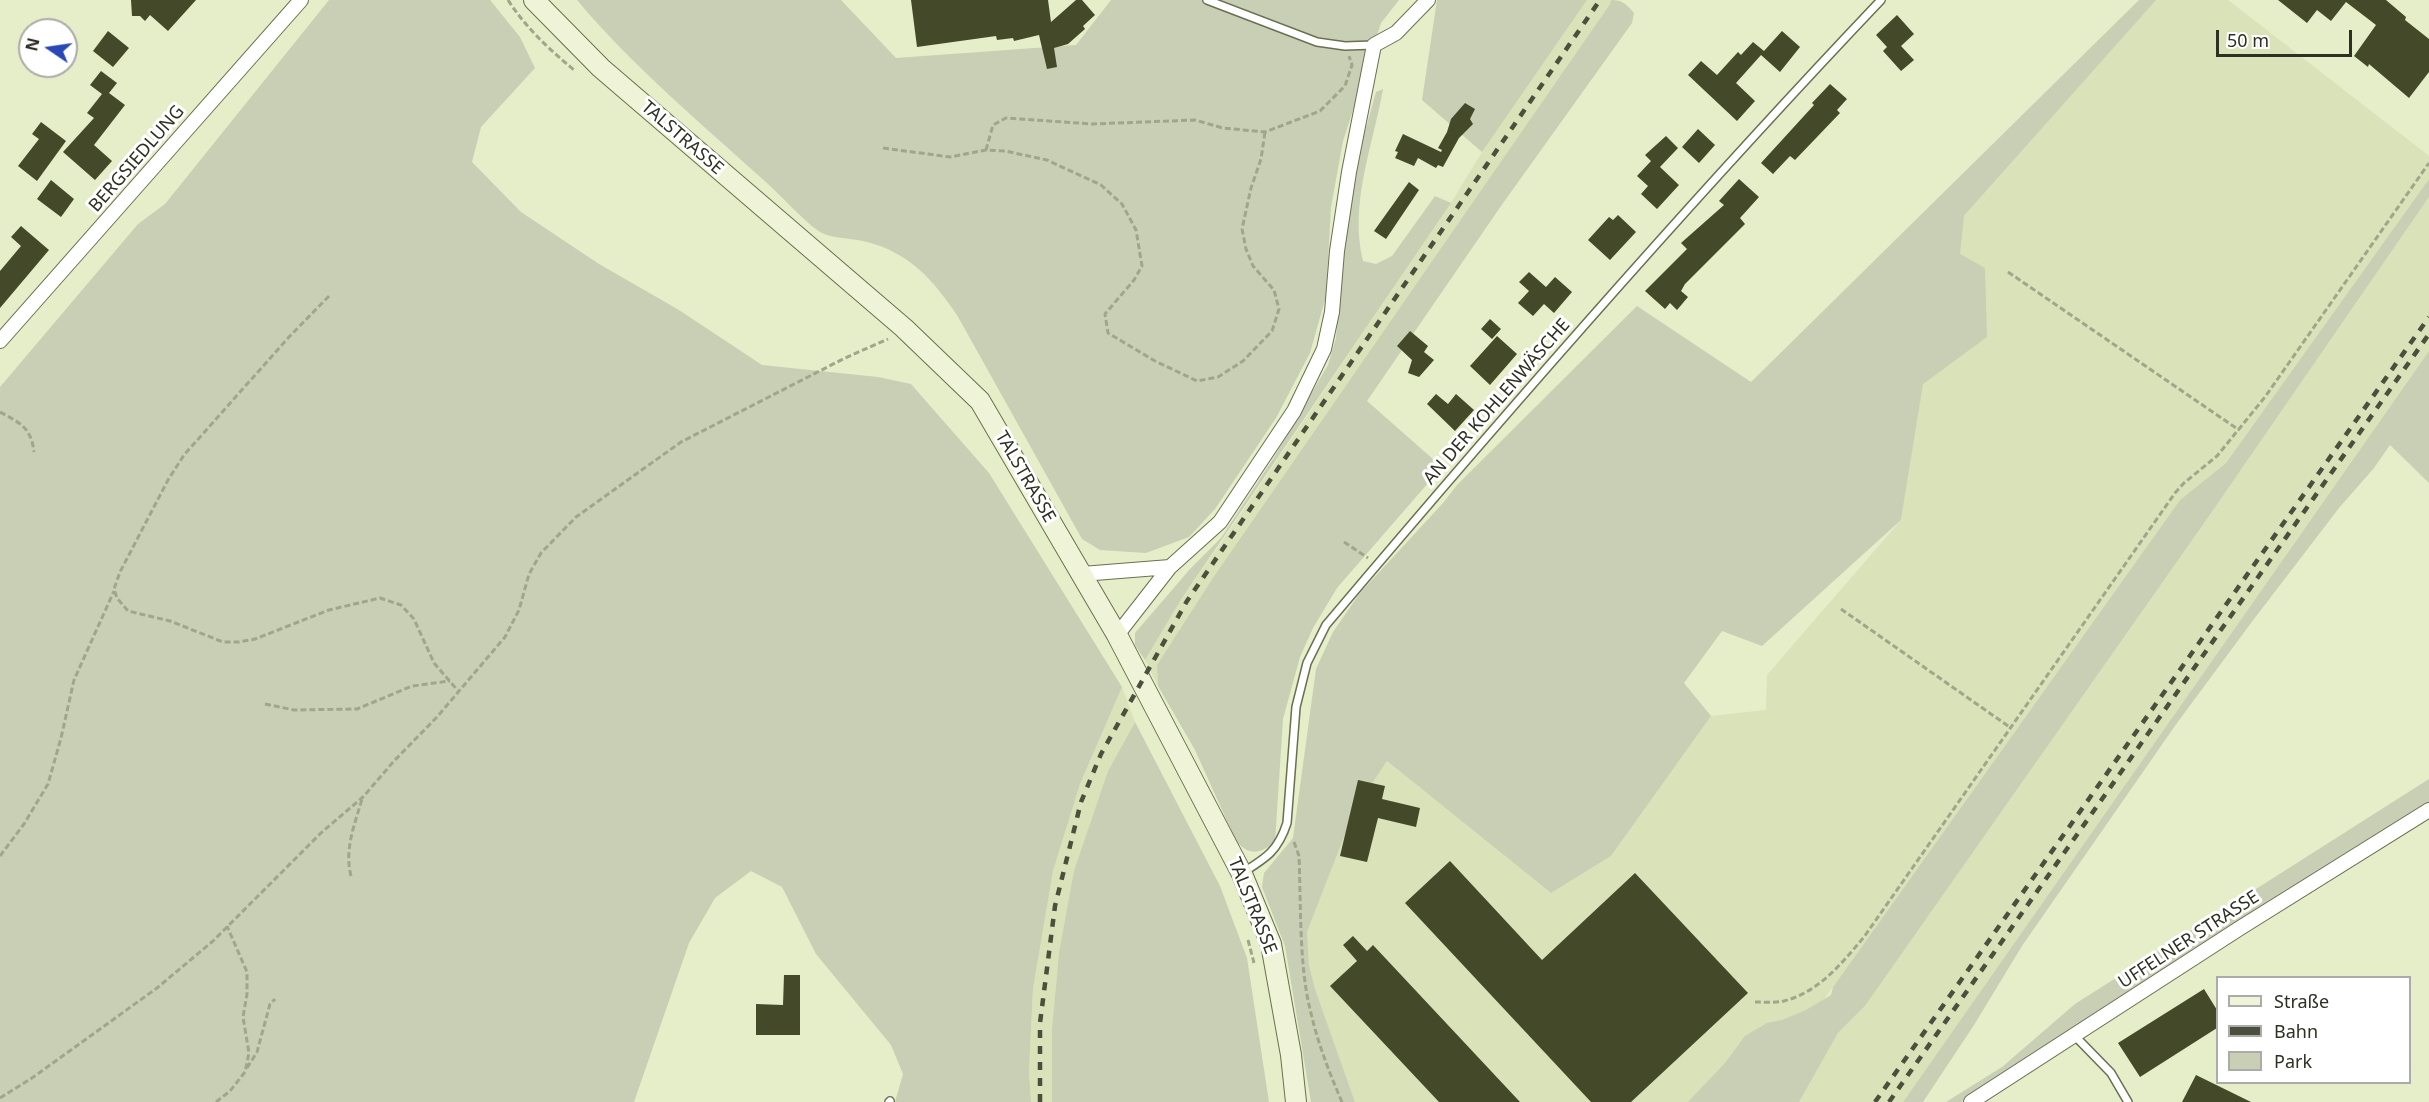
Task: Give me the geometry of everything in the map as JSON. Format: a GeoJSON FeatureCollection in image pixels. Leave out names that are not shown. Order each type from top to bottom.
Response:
{"type":"FeatureCollection","features":[{"type":"Feature","properties":{"kind":"street","name":"BERGSIEDLUNG"},"geometry":{"type":"LineString","coordinates":[[0,341],[301,0]]}},
{"type":"Feature","properties":{"kind":"street","name":"TALSTRASSE"},"geometry":{"type":"LineString","coordinates":[[534,0],[601,68],[896,334],[980,401],[1117,635],[1242,874],[1271,944],[1291,1055],[1296,1102]]}},
{"type":"Feature","properties":{"kind":"street"},"geometry":{"type":"LineString","coordinates":[[1117,635],[1170,567],[1220,522],[1294,411],[1324,349],[1332,312],[1337,251],[1349,172],[1374,45],[1396,33],[1428,0]]}},
{"type":"Feature","properties":{"kind":"street"},"geometry":{"type":"LineString","coordinates":[[1082,574],[1170,567]]}},
{"type":"Feature","properties":{"kind":"street","name":"UFFELNER STRASSE"},"geometry":{"type":"LineString","coordinates":[[1971,1102],[2240,928],[2429,810]]}},
{"type":"Feature","properties":{"kind":"lane"},"geometry":{"type":"LineString","coordinates":[[1208,0],[1317,42],[1345,46],[1374,45]]}},
{"type":"Feature","properties":{"kind":"lane","name":"AN DER KOHLENWÄSCHE"},"geometry":{"type":"LineString","coordinates":[[1242,874],[1270,855],[1282,840],[1287,823],[1296,707],[1307,663],[1326,625],[1554,357],[1767,120],[1881,0]]}},
{"type":"Feature","properties":{"kind":"lane"},"geometry":{"type":"LineString","coordinates":[[2074,1035],[2111,1073],[2128,1102]]}},
{"type":"Feature","properties":{"kind":"path"},"geometry":{"type":"LineString","coordinates":[[508,0],[521,20],[539,40],[575,71]]}},
{"type":"Feature","properties":{"kind":"path"},"geometry":{"type":"LineString","coordinates":[[986,150],[993,125],[1006,118],[1092,124],[1195,120],[1223,128],[1265,132],[1320,111],[1346,86],[1352,65],[1345,46]]}},
{"type":"Feature","properties":{"kind":"path"},"geometry":{"type":"LineString","coordinates":[[883,147],[950,157],[986,150],[1005,151],[1047,160],[1101,185],[1122,204],[1136,230],[1142,266],[1134,280],[1106,314],[1108,333],[1155,361],[1197,381],[1218,377],[1243,361],[1272,331],[1279,309],[1274,290],[1253,266],[1246,249],[1242,229],[1251,188],[1261,159],[1265,132]]}},
{"type":"Feature","properties":{"kind":"path"},"geometry":{"type":"LineString","coordinates":[[1755,1002],[1783,1001],[1810,990],[1836,970],[1864,937],[2175,493],[2217,456],[2265,398],[2429,163]]}},
{"type":"Feature","properties":{"kind":"path"},"geometry":{"type":"LineString","coordinates":[[2008,272],[2239,430]]}},
{"type":"Feature","properties":{"kind":"path"},"geometry":{"type":"LineString","coordinates":[[0,856],[24,824],[48,784],[62,738],[74,680],[120,572],[168,480],[184,455],[289,337],[329,296]]}},
{"type":"Feature","properties":{"kind":"path"},"geometry":{"type":"LineString","coordinates":[[878,331],[896,334]]}},
{"type":"Feature","properties":{"kind":"path"},"geometry":{"type":"LineString","coordinates":[[895,346],[896,334]]}},
{"type":"Feature","properties":{"kind":"path"},"geometry":{"type":"LineString","coordinates":[[0,1098],[32,1078],[157,988],[213,941],[322,832],[363,797],[459,692],[505,637],[519,610],[529,574],[541,553],[576,517],[681,442],[896,334]]}},
{"type":"Feature","properties":{"kind":"path"},"geometry":{"type":"LineString","coordinates":[[0,412],[22,424],[32,438],[34,452]]}},
{"type":"Feature","properties":{"kind":"path"},"geometry":{"type":"LineString","coordinates":[[1344,542],[1377,565]]}},
{"type":"Feature","properties":{"kind":"path"},"geometry":{"type":"LineString","coordinates":[[114,589],[117,598],[128,611],[170,621],[223,642],[255,639],[329,610],[380,598],[401,605],[414,619],[434,663],[459,692]]}},
{"type":"Feature","properties":{"kind":"path"},"geometry":{"type":"LineString","coordinates":[[1840,609],[2011,728]]}},
{"type":"Feature","properties":{"kind":"path"},"geometry":{"type":"LineString","coordinates":[[265,704],[294,710],[357,709],[412,686],[450,681]]}},
{"type":"Feature","properties":{"kind":"path"},"geometry":{"type":"LineString","coordinates":[[351,876],[348,863],[349,847],[363,797]]}},
{"type":"Feature","properties":{"kind":"path"},"geometry":{"type":"LineString","coordinates":[[1287,823],[1299,856],[1305,974],[1310,1008],[1331,1076],[1342,1102]]}},
{"type":"Feature","properties":{"kind":"path"},"geometry":{"type":"LineString","coordinates":[[227,926],[247,972],[247,994],[243,1017],[249,1053],[245,1072]]}},
{"type":"Feature","properties":{"kind":"path"},"geometry":{"type":"LineString","coordinates":[[1247,939],[1256,971]]}},
{"type":"Feature","properties":{"kind":"path"},"geometry":{"type":"LineString","coordinates":[[216,1102],[245,1072],[257,1052],[270,1004],[275,999]]}},
{"type":"Feature","properties":{"kind":"shaded area"},"geometry":{"type":"Polygon","coordinates":[[[1587,0],[1611,0],[1157,665],[1158,686],[1145,660],[1182,598],[1587,0]]]}},
{"type":"Feature","properties":{"kind":"shaded area"},"geometry":{"type":"Polygon","coordinates":[[[2155,0],[2228,0],[2429,156],[2429,179],[2226,463],[2180,500],[1808,1022],[1692,1102],[1355,1102],[1315,989],[1309,965],[1307,932],[1355,809],[1387,761],[1551,893],[1611,856],[1711,716],[1766,710],[1767,675],[1901,520],[1946,237],[2155,0]]]}},
{"type":"Feature","properties":{"kind":"shaded area"},"geometry":{"type":"Polygon","coordinates":[[[2429,197],[2429,351],[1903,1102],[1799,1102],[1838,1033],[1865,1006],[2207,519],[2429,197]]]}},
{"type":"Feature","properties":{"kind":"shaded area"},"geometry":{"type":"Polygon","coordinates":[[[1122,687],[1135,722],[1108,771],[1059,953],[1052,1028],[1052,1102],[1031,1102],[1029,1071],[1033,989],[1053,871],[1080,784],[1122,687]]]}},
{"type":"Feature","properties":{"kind":"green space"},"geometry":{"type":"Polygon","coordinates":[[[329,0],[490,0],[520,37],[535,68],[481,127],[472,162],[521,212],[599,264],[679,310],[762,365],[878,377],[911,384],[989,473],[1122,687],[1080,784],[1053,871],[1033,989],[1029,1071],[1031,1102],[895,1102],[903,1074],[891,1045],[816,954],[782,887],[751,871],[715,898],[689,943],[634,1102],[0,1102],[0,387],[138,224],[165,204],[329,0]]]}},
{"type":"Feature","properties":{"kind":"green space"},"geometry":{"type":"Polygon","coordinates":[[[577,0],[841,0],[896,58],[1076,45],[1111,0],[1399,0],[1381,23],[1343,141],[1331,207],[1326,296],[1310,353],[1276,418],[1215,509],[1189,537],[1146,553],[1100,550],[1082,539],[957,315],[929,279],[896,253],[862,241],[833,236],[817,230],[621,49],[577,0]]]}},
{"type":"Feature","properties":{"kind":"green space"},"geometry":{"type":"Polygon","coordinates":[[[1437,0],[1587,0],[1482,152],[1422,100],[1437,0]]]}},
{"type":"Feature","properties":{"kind":"green space"},"geometry":{"type":"Polygon","coordinates":[[[1611,0],[1621,2],[1634,13],[1632,23],[1501,206],[1367,401],[1442,467],[1337,588],[1313,628],[1300,657],[1283,719],[1275,842],[1255,852],[1245,849],[1236,841],[1195,750],[1158,686],[1157,665],[1213,578],[1611,0]]]}},
{"type":"Feature","properties":{"kind":"green space"},"geometry":{"type":"Polygon","coordinates":[[[2139,0],[2156,0],[1964,216],[1960,254],[1985,268],[1987,337],[1923,384],[1901,520],[1762,646],[1722,631],[1684,683],[1711,716],[1611,856],[1551,893],[1387,761],[1355,809],[1307,932],[1309,965],[1315,989],[1355,1102],[1311,1102],[1285,946],[1262,887],[1264,873],[1293,838],[1316,669],[1333,632],[1360,593],[1457,485],[1637,306],[1751,382],[2139,0]]]}},
{"type":"Feature","properties":{"kind":"green space"},"geometry":{"type":"Polygon","coordinates":[[[1383,89],[1361,196],[1359,239],[1363,261],[1376,264],[1392,256],[1435,196],[1451,203],[1182,598],[1145,660],[1135,645],[1135,633],[1190,569],[1221,538],[1273,459],[1328,365],[1336,338],[1343,237],[1354,171],[1376,92],[1383,89]]]}},
{"type":"Feature","properties":{"kind":"green space"},"geometry":{"type":"Polygon","coordinates":[[[2429,179],[2429,197],[2207,519],[1865,1006],[1838,1033],[1799,1102],[1688,1102],[1725,1063],[1745,1036],[1767,1023],[1782,1020],[1806,1010],[1831,995],[1833,987],[2180,500],[2226,463],[2429,179]]]}},
{"type":"Feature","properties":{"kind":"green space"},"geometry":{"type":"Polygon","coordinates":[[[2429,351],[2429,483],[2390,445],[2374,468],[2339,508],[2177,723],[2022,946],[1974,1025],[1923,1102],[1903,1102],[2429,351]]]}},
{"type":"Feature","properties":{"kind":"green space"},"geometry":{"type":"Polygon","coordinates":[[[1135,722],[1220,886],[1247,958],[1269,1102],[1052,1102],[1052,1028],[1059,953],[1074,871],[1108,771],[1135,722]]]}},
{"type":"Feature","properties":{"kind":"green space"},"geometry":{"type":"Polygon","coordinates":[[[2429,779],[2429,804],[1961,1102],[1946,1102],[2002,1067],[2075,1004],[2429,779]]]}},
{"type":"Feature","properties":{"kind":"building"},"geometry":{"type":"Polygon","coordinates":[[[131,0],[196,0],[168,31],[150,15],[145,21],[140,16],[132,16],[131,0]]]}},
{"type":"Feature","properties":{"kind":"building"},"geometry":{"type":"Polygon","coordinates":[[[911,0],[1048,0],[1051,22],[1076,0],[1082,0],[1095,15],[1083,26],[1085,29],[1068,44],[1054,48],[1057,67],[1047,69],[1039,35],[1014,41],[1013,38],[997,40],[996,36],[917,47],[911,0]]]}},
{"type":"Feature","properties":{"kind":"building"},"geometry":{"type":"Polygon","coordinates":[[[2278,0],[2386,0],[2406,17],[2405,20],[2429,39],[2429,72],[2409,98],[2369,64],[2368,67],[2354,56],[2376,25],[2346,2],[2331,21],[2317,10],[2307,23],[2278,0]]]}},
{"type":"Feature","properties":{"kind":"building"},"geometry":{"type":"Polygon","coordinates":[[[1897,15],[1914,34],[1901,46],[1914,60],[1901,71],[1883,51],[1887,47],[1876,35],[1897,15]]]}},
{"type":"Feature","properties":{"kind":"building"},"geometry":{"type":"Polygon","coordinates":[[[108,31],[129,48],[113,67],[93,51],[108,31]]]}},
{"type":"Feature","properties":{"kind":"building"},"geometry":{"type":"Polygon","coordinates":[[[1782,31],[1800,47],[1780,72],[1761,55],[1736,83],[1755,101],[1737,121],[1688,75],[1701,61],[1717,75],[1738,52],[1741,55],[1753,42],[1764,51],[1782,31]]]}},
{"type":"Feature","properties":{"kind":"building"},"geometry":{"type":"Polygon","coordinates":[[[101,71],[117,83],[109,93],[125,105],[94,145],[112,161],[95,180],[63,152],[94,118],[87,113],[102,94],[90,85],[101,71]]]}},
{"type":"Feature","properties":{"kind":"building"},"geometry":{"type":"Polygon","coordinates":[[[1830,84],[1847,99],[1837,110],[1840,113],[1795,160],[1790,156],[1773,174],[1761,163],[1830,84]]]}},
{"type":"Feature","properties":{"kind":"building"},"geometry":{"type":"Polygon","coordinates":[[[1465,103],[1475,109],[1470,119],[1473,124],[1459,138],[1443,167],[1438,165],[1436,168],[1418,158],[1414,166],[1395,158],[1398,152],[1395,151],[1403,134],[1441,152],[1442,150],[1438,148],[1451,119],[1465,103]]]}},
{"type":"Feature","properties":{"kind":"building"},"geometry":{"type":"Polygon","coordinates":[[[41,122],[66,141],[37,181],[18,166],[39,139],[32,134],[41,122]]]}},
{"type":"Feature","properties":{"kind":"building"},"geometry":{"type":"Polygon","coordinates":[[[1698,129],[1715,145],[1699,163],[1682,147],[1698,129]]]}},
{"type":"Feature","properties":{"kind":"building"},"geometry":{"type":"Polygon","coordinates":[[[1666,136],[1678,148],[1660,167],[1679,185],[1657,209],[1641,194],[1648,186],[1637,176],[1651,161],[1645,155],[1666,136]]]}},
{"type":"Feature","properties":{"kind":"building"},"geometry":{"type":"Polygon","coordinates":[[[1739,179],[1759,197],[1740,218],[1745,224],[1685,284],[1681,291],[1688,297],[1677,310],[1670,303],[1665,309],[1645,291],[1687,249],[1681,243],[1724,205],[1719,201],[1739,179]]]}},
{"type":"Feature","properties":{"kind":"building"},"geometry":{"type":"Polygon","coordinates":[[[51,180],[74,199],[61,217],[37,199],[51,180]]]}},
{"type":"Feature","properties":{"kind":"building"},"geometry":{"type":"Polygon","coordinates":[[[1409,182],[1419,190],[1386,239],[1374,231],[1409,182]]]}},
{"type":"Feature","properties":{"kind":"building"},"geometry":{"type":"Polygon","coordinates":[[[1618,215],[1636,232],[1610,260],[1588,240],[1609,217],[1613,220],[1618,215]]]}},
{"type":"Feature","properties":{"kind":"building"},"geometry":{"type":"Polygon","coordinates":[[[21,226],[49,250],[0,308],[0,271],[21,246],[11,237],[21,226]]]}},
{"type":"Feature","properties":{"kind":"building"},"geometry":{"type":"Polygon","coordinates":[[[1529,272],[1546,287],[1555,277],[1572,292],[1554,313],[1544,304],[1533,316],[1518,303],[1529,291],[1519,282],[1529,272]]]}},
{"type":"Feature","properties":{"kind":"building"},"geometry":{"type":"Polygon","coordinates":[[[1490,319],[1501,329],[1492,339],[1481,329],[1490,319]]]}},
{"type":"Feature","properties":{"kind":"building"},"geometry":{"type":"Polygon","coordinates":[[[1410,331],[1428,346],[1424,352],[1434,360],[1419,377],[1408,373],[1412,360],[1397,346],[1410,331]]]}},
{"type":"Feature","properties":{"kind":"building"},"geometry":{"type":"Polygon","coordinates":[[[1497,336],[1517,354],[1490,385],[1470,366],[1497,336]]]}},
{"type":"Feature","properties":{"kind":"building"},"geometry":{"type":"Polygon","coordinates":[[[1436,394],[1448,404],[1456,394],[1474,410],[1455,431],[1427,404],[1436,394]]]}},
{"type":"Feature","properties":{"kind":"building"},"geometry":{"type":"Polygon","coordinates":[[[1358,780],[1385,786],[1382,799],[1420,808],[1416,827],[1378,818],[1367,862],[1340,856],[1358,780]]]}},
{"type":"Feature","properties":{"kind":"building"},"geometry":{"type":"Polygon","coordinates":[[[1450,861],[1542,960],[1635,873],[1748,993],[1631,1102],[1591,1102],[1405,903],[1450,861]]]}},
{"type":"Feature","properties":{"kind":"building"},"geometry":{"type":"Polygon","coordinates":[[[1353,936],[1367,951],[1373,945],[1520,1102],[1439,1102],[1330,986],[1357,961],[1343,945],[1353,936]]]}},
{"type":"Feature","properties":{"kind":"building"},"geometry":{"type":"Polygon","coordinates":[[[784,975],[800,975],[800,1035],[756,1035],[756,1004],[783,1005],[784,975]]]}},
{"type":"Feature","properties":{"kind":"building"},"geometry":{"type":"Polygon","coordinates":[[[2204,989],[2216,1008],[2216,1029],[2140,1077],[2118,1043],[2204,989]]]}},
{"type":"Feature","properties":{"kind":"building"},"geometry":{"type":"Polygon","coordinates":[[[2196,1075],[2251,1102],[2182,1102],[2196,1075]]]}},
{"type":"Feature","properties":{"kind":"railway"},"geometry":{"type":"LineString","coordinates":[[1040,1102],[1040,1023],[1055,906],[1081,802],[1101,754],[1187,601],[1600,0]]}},
{"type":"Feature","properties":{"kind":"railway"},"geometry":{"type":"LineString","coordinates":[[1875,1102],[2429,317]]}},
{"type":"Feature","properties":{"kind":"railway"},"geometry":{"type":"LineString","coordinates":[[1889,1102],[2429,334]]}}]}
